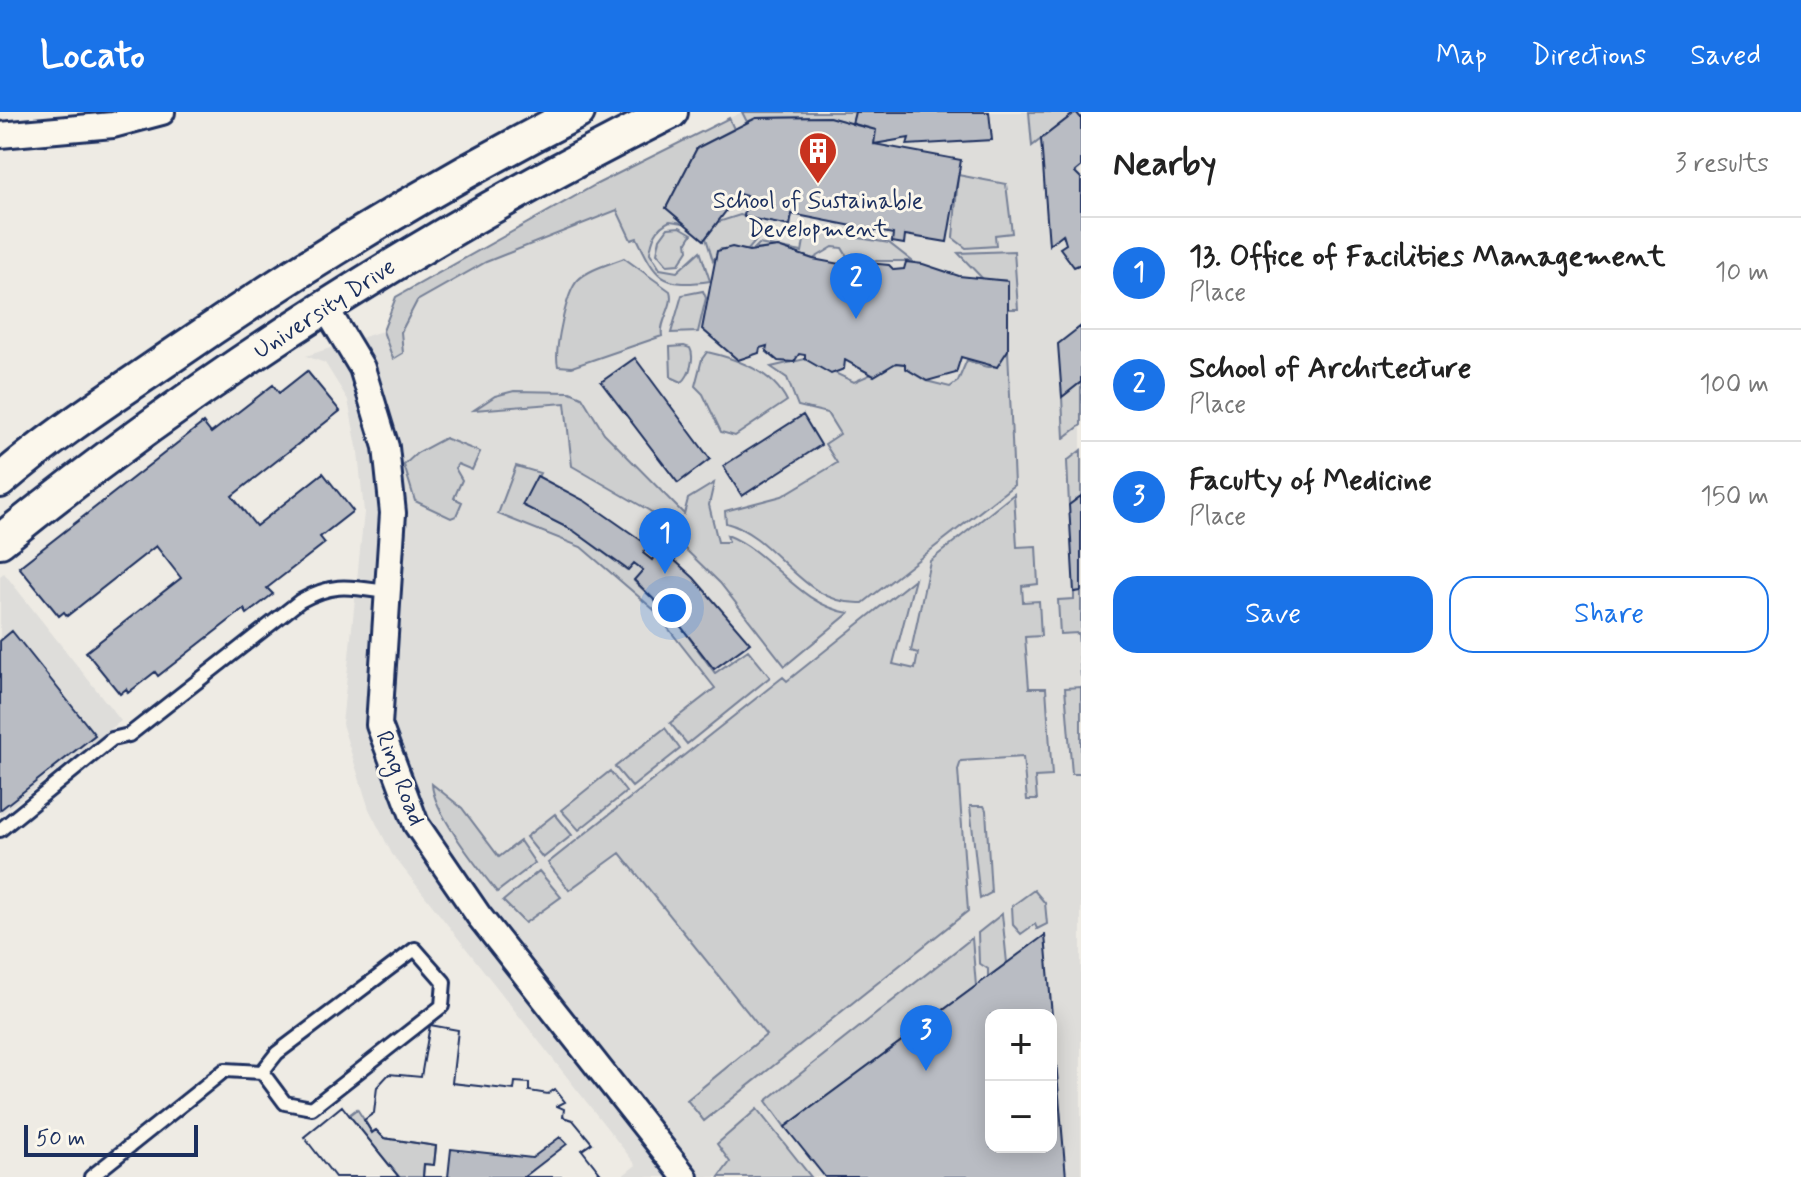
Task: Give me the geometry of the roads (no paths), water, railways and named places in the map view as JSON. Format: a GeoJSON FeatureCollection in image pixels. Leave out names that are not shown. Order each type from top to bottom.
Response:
{"type":"FeatureCollection","features":[{"type":"Feature","properties":{"kind":"street"},"geometry":{"type":"LineString","coordinates":[[0,135],[113,125],[162,112]]}},
{"type":"Feature","properties":{"kind":"street","name":"University Drive"},"geometry":{"type":"LineString","coordinates":[[0,481],[124,389],[242,308],[377,223],[578,112]]}},
{"type":"Feature","properties":{"kind":"street","name":"University Drive"},"geometry":{"type":"LineString","coordinates":[[0,541],[105,457],[324,305],[443,233],[671,112]]}},
{"type":"Feature","properties":{"kind":"street","name":"Ring Road"},"geometry":{"type":"LineString","coordinates":[[324,305],[362,368],[378,410],[386,447],[393,513],[379,725],[416,824],[479,916],[685,1177]]}},
{"type":"Feature","properties":{"kind":"lane"},"geometry":{"type":"LineString","coordinates":[[0,830],[112,739],[129,735],[300,601],[320,590],[338,586],[386,592]]}},
{"type":"Feature","properties":{"kind":"lane"},"geometry":{"type":"LineString","coordinates":[[415,949],[444,982],[442,1006],[312,1108],[285,1103],[262,1072],[277,1053],[415,949]]}},
{"type":"Feature","properties":{"kind":"lane"},"geometry":{"type":"LineString","coordinates":[[91,1177],[225,1070],[262,1072]]}},
{"type":"Feature","properties":{"kind":"place","name":"School of Sustainable Development"},"geometry":{"type":"Point","coordinates":[818,185]}},
{"type":"Feature","properties":{"kind":"place","name":"School of Architecture"},"geometry":{"type":"Point","coordinates":[856,319]}},
{"type":"Feature","properties":{"kind":"place","name":"13. Office of Facilities Management"},"geometry":{"type":"Point","coordinates":[665,574]}},
{"type":"Feature","properties":{"kind":"place","name":"Faculty of Medicine"},"geometry":{"type":"Point","coordinates":[926,1071]}}]}
